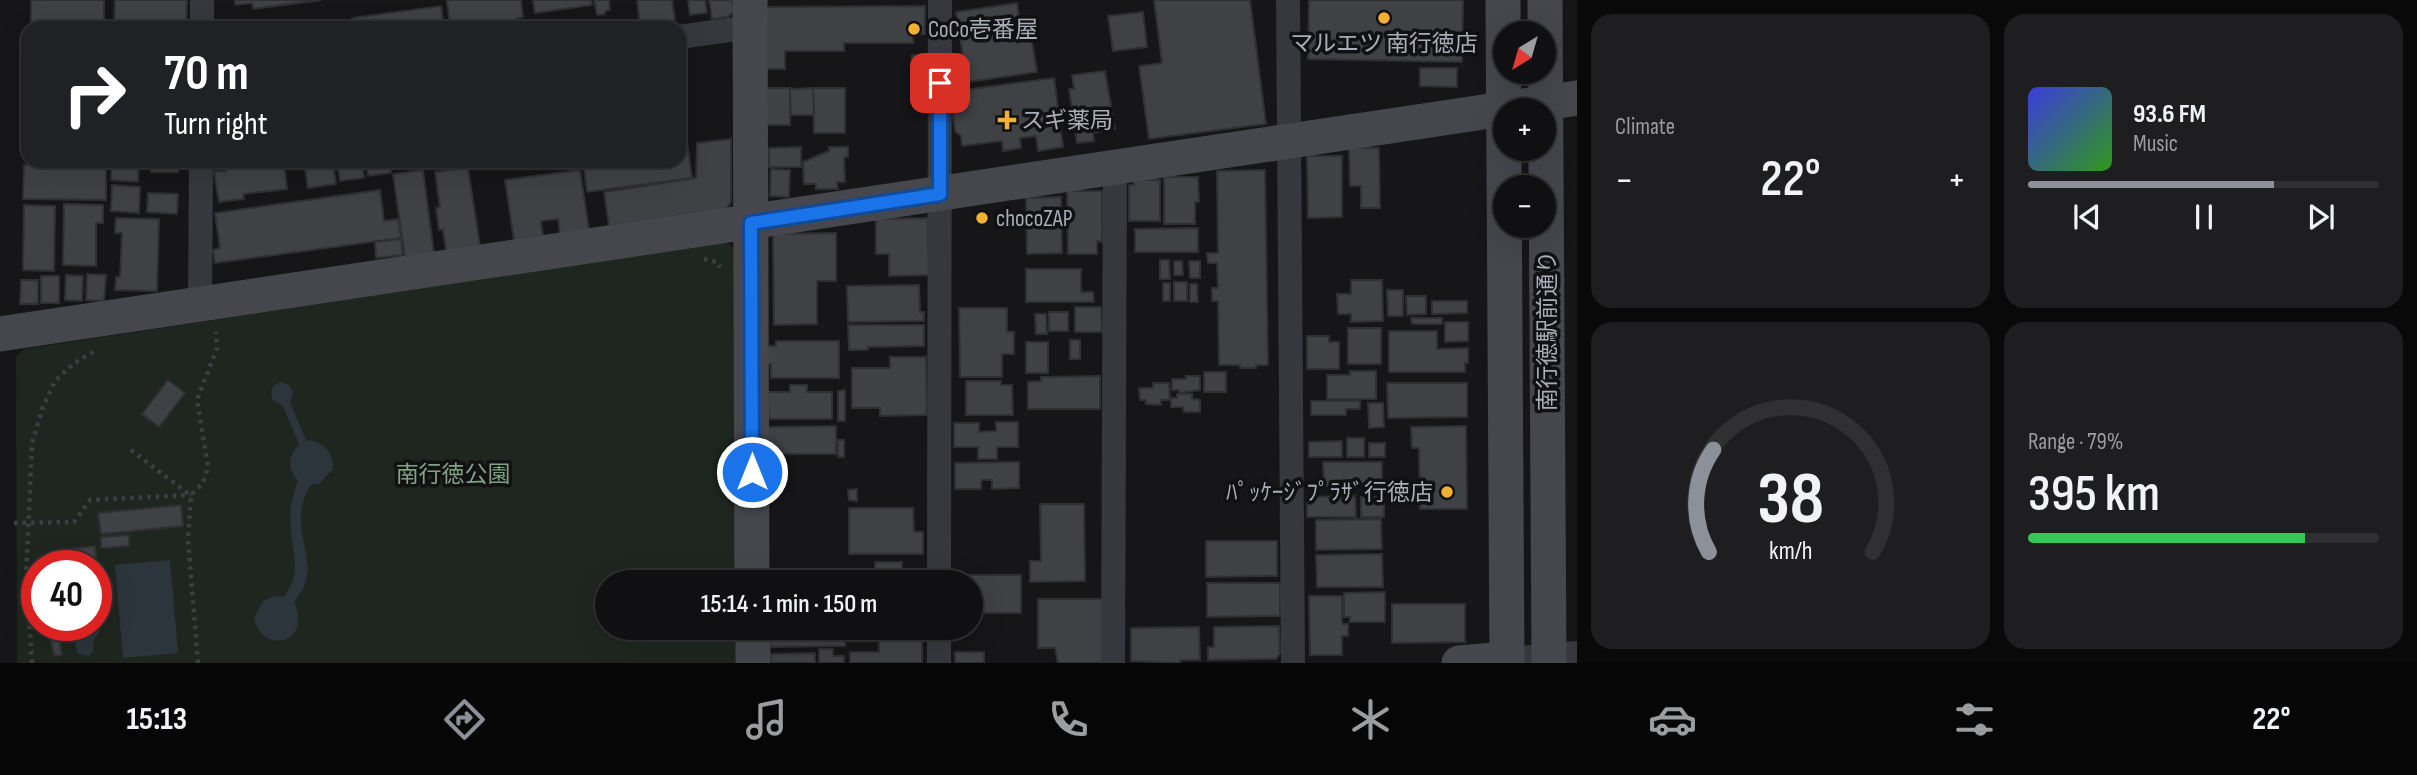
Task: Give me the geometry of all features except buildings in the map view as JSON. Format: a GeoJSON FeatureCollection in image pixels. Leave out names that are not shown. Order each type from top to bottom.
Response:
{"type":"FeatureCollection","features":[{"type":"Feature","properties":{"kind":"street"},"geometry":{"type":"LineString","coordinates":[[202,0],[202,21]]}},
{"type":"Feature","properties":{"kind":"street"},"geometry":{"type":"LineString","coordinates":[[939,570],[940,0]]}},
{"type":"Feature","properties":{"kind":"street"},"geometry":{"type":"LineString","coordinates":[[1288,0],[1293,663]]}},
{"type":"Feature","properties":{"kind":"street","name":"南行徳駅前通り"},"geometry":{"type":"LineString","coordinates":[[1503,0],[1504,98]]}},
{"type":"Feature","properties":{"kind":"street","name":"南行徳駅前通り"},"geometry":{"type":"LineString","coordinates":[[1545,0],[1562,100],[1558,657]]}},
{"type":"Feature","properties":{"kind":"street"},"geometry":{"type":"LineString","coordinates":[[686,35],[750,14],[752,570]]}},
{"type":"Feature","properties":{"kind":"street"},"geometry":{"type":"LineString","coordinates":[[0,334],[209,323],[751,223],[1493,110]]}},
{"type":"Feature","properties":{"kind":"street","name":"南行徳駅前通り"},"geometry":{"type":"LineString","coordinates":[[1504,161],[1507,661]]}},
{"type":"Feature","properties":{"kind":"street"},"geometry":{"type":"LineString","coordinates":[[1113,663],[1115,166]]}},
{"type":"Feature","properties":{"kind":"street"},"geometry":{"type":"LineString","coordinates":[[201,168],[209,323]]}},
{"type":"Feature","properties":{"kind":"street"},"geometry":{"type":"LineString","coordinates":[[753,640],[753,663]]}},
{"type":"Feature","properties":{"kind":"street"},"geometry":{"type":"LineString","coordinates":[[939,640],[939,663]]}},
{"type":"Feature","properties":{"kind":"street"},"geometry":{"type":"LineString","coordinates":[[1459,663],[1558,657]]}},
{"type":"Feature","properties":{"kind":"path"},"geometry":{"type":"LineString","coordinates":[[691,261],[705,259],[717,262],[721,269]]}},
{"type":"Feature","properties":{"kind":"path"},"geometry":{"type":"LineString","coordinates":[[209,323],[229,330]]}},
{"type":"Feature","properties":{"kind":"path"},"geometry":{"type":"LineString","coordinates":[[198,663],[188,539],[191,495],[203,483],[208,467],[197,400],[217,348],[209,323]]}},
{"type":"Feature","properties":{"kind":"path"},"geometry":{"type":"LineString","coordinates":[[32,663],[26,578],[32,443],[43,407],[55,381],[74,363],[90,353],[103,350]]}},
{"type":"Feature","properties":{"kind":"path"},"geometry":{"type":"LineString","coordinates":[[131,450],[191,495]]}},
{"type":"Feature","properties":{"kind":"path"},"geometry":{"type":"LineString","coordinates":[[14,523],[74,522],[90,500],[191,495]]}},
{"type":"Feature","properties":{"kind":"green space","name":"南行徳公園"},"geometry":{"type":"Polygon","coordinates":[[[726,242],[734,249],[736,570],[595,570],[595,640],[736,640],[736,663],[17,663],[16,357],[24,349],[726,242]]]}},
{"type":"Feature","properties":{"kind":"shaded area"},"geometry":{"type":"Polygon","coordinates":[[[282,382],[289,385],[293,392],[290,402],[306,440],[326,448],[333,469],[319,484],[310,485],[303,501],[301,525],[308,568],[302,590],[294,602],[298,616],[297,627],[292,635],[284,640],[276,640],[259,630],[254,618],[263,601],[276,596],[284,597],[295,571],[290,516],[298,481],[290,462],[299,444],[283,406],[272,399],[271,391],[275,384],[282,382]]]}},
{"type":"Feature","properties":{"kind":"shaded area"},"geometry":{"type":"Polygon","coordinates":[[[170,560],[178,653],[123,658],[115,565],[170,560]]]}},
{"type":"Feature","properties":{"kind":"shaded area"},"geometry":{"type":"Polygon","coordinates":[[[76,641],[94,641],[93,652],[89,656],[78,654],[76,641]]]}},
{"type":"Feature","properties":{"kind":"place","name":"マルエツ 南行徳店"},"geometry":{"type":"Point","coordinates":[1384,18]}},
{"type":"Feature","properties":{"kind":"place","name":"CoCo壱番屋"},"geometry":{"type":"Point","coordinates":[914,29]}},
{"type":"Feature","properties":{"kind":"place","name":"スギ薬局"},"geometry":{"type":"Point","coordinates":[1007,120]}},
{"type":"Feature","properties":{"kind":"place","name":"chocoZAP"},"geometry":{"type":"Point","coordinates":[982,218]}},
{"type":"Feature","properties":{"kind":"place","name":"ﾊﾟｯｹｰｼﾞﾌﾟﾗｻﾞ行徳店"},"geometry":{"type":"Point","coordinates":[1447,492]}},
{"type":"Feature","properties":{"kind":"route"},"geometry":{"type":"LineString","coordinates":[[752,472],[751,223],[940,194],[940,83]]}}]}
